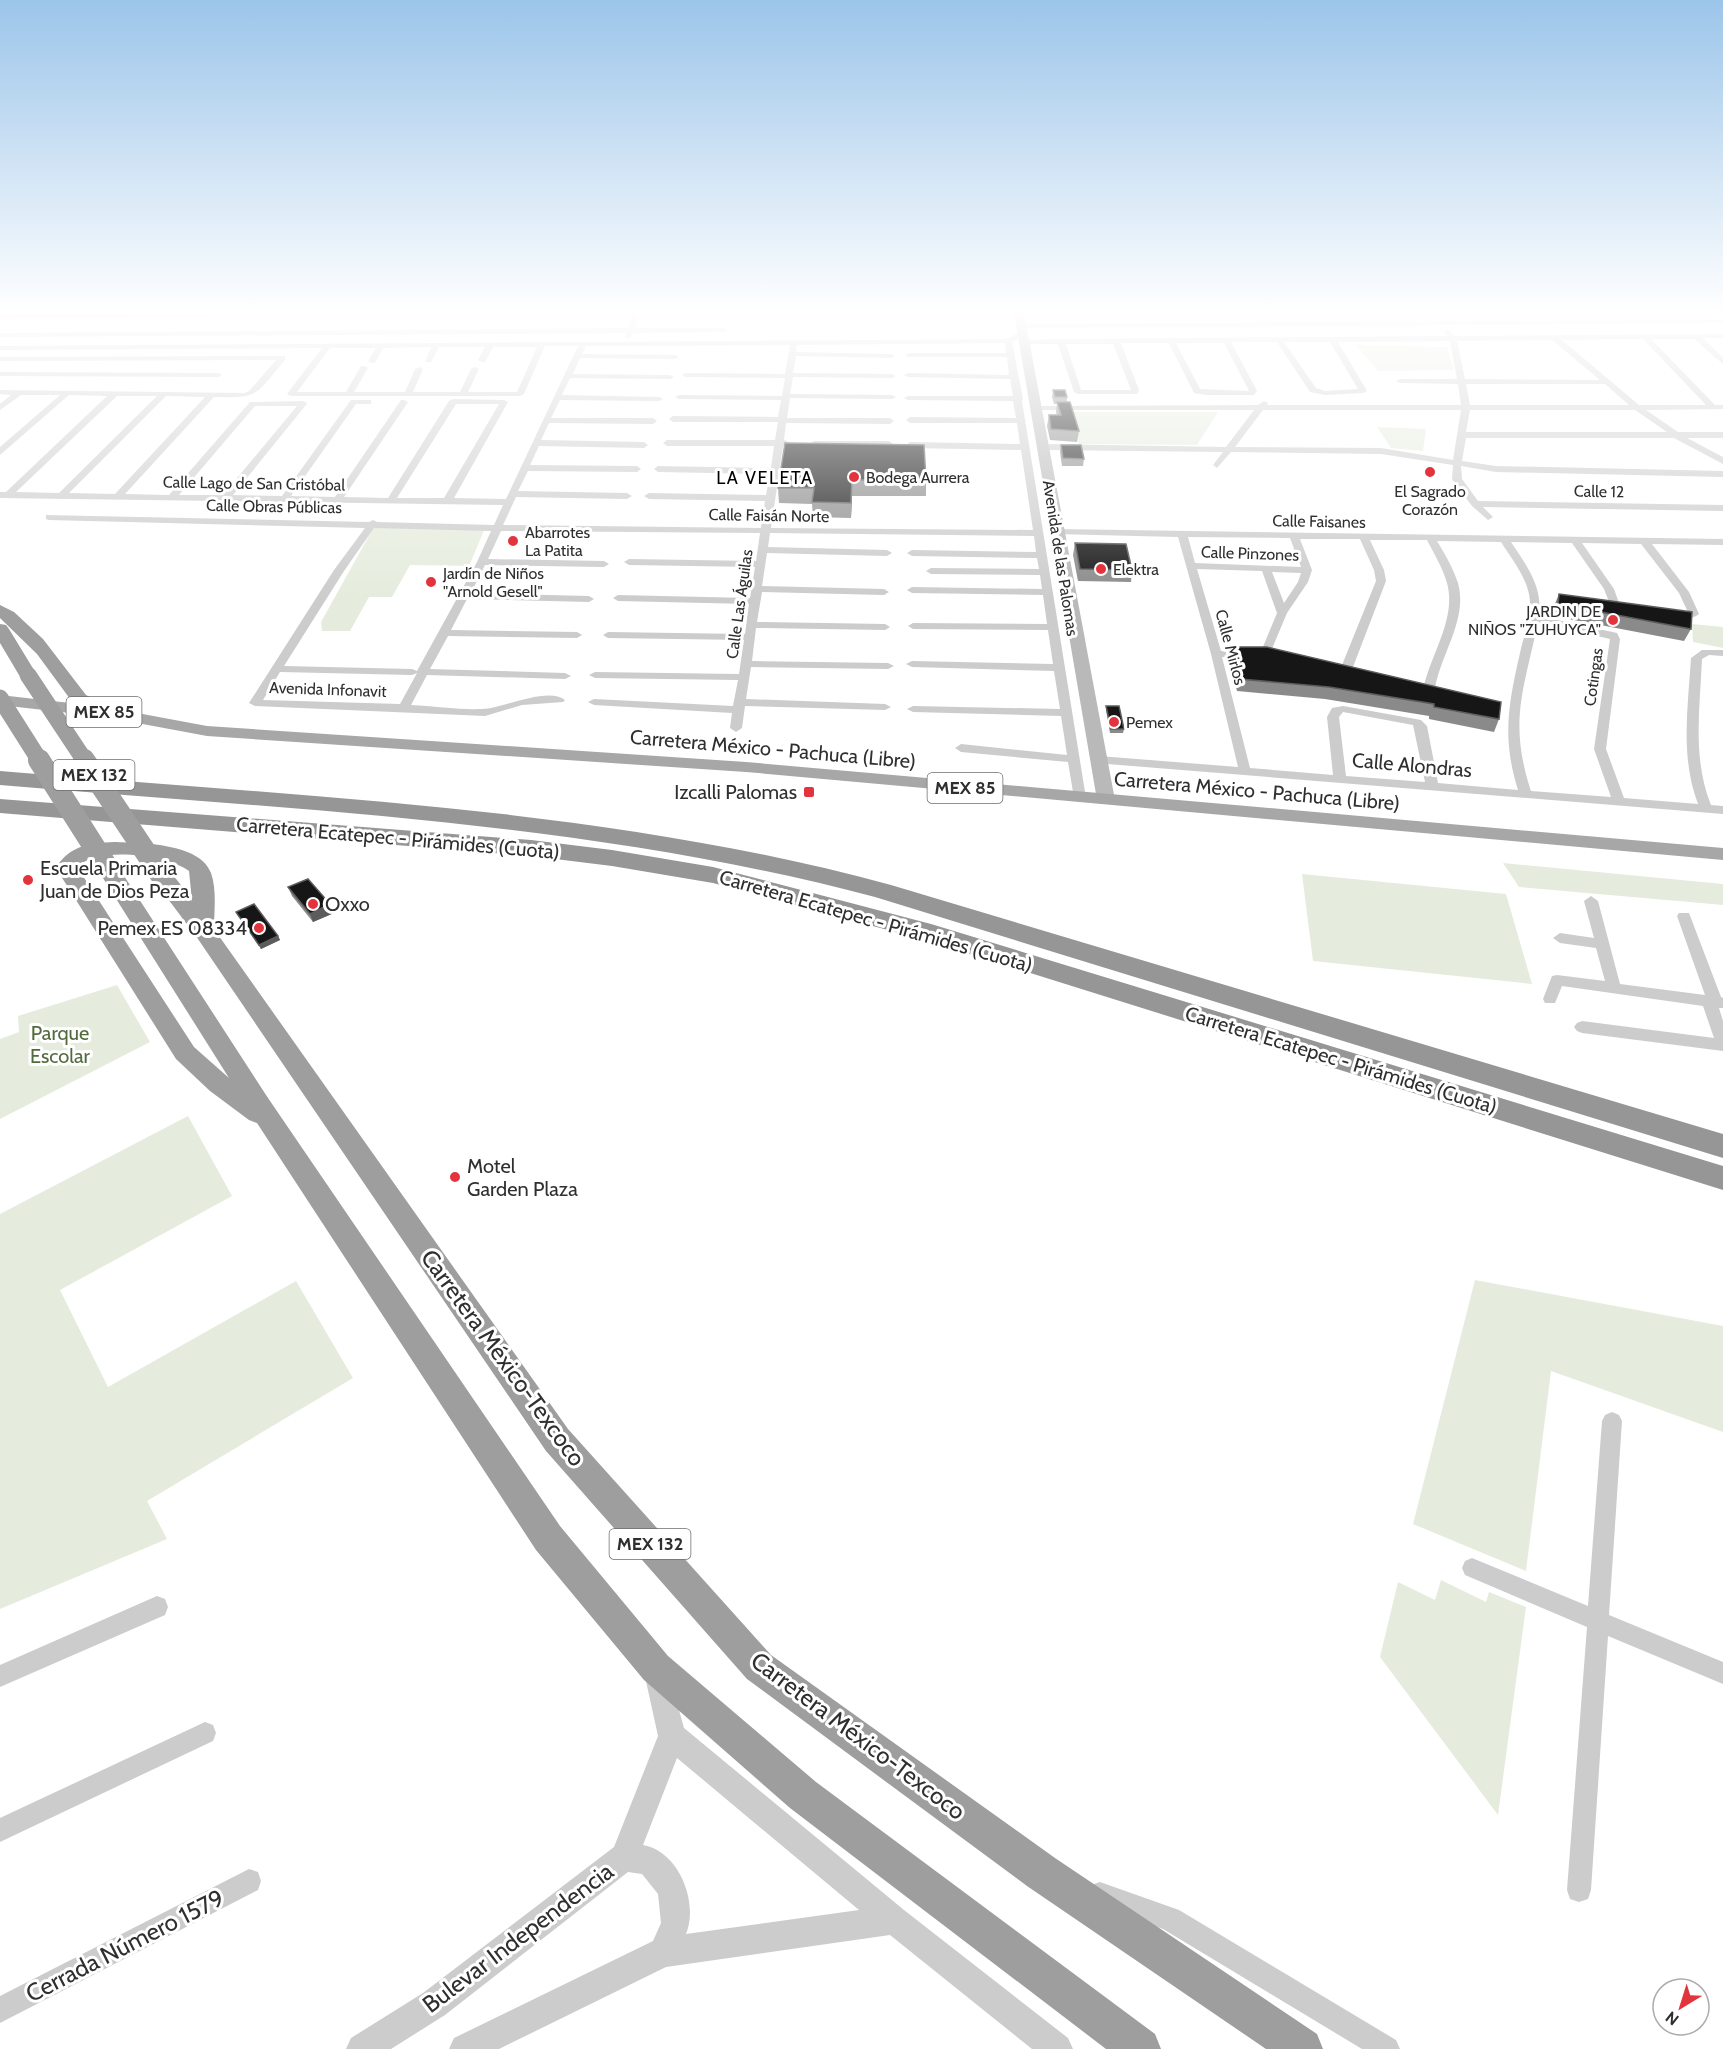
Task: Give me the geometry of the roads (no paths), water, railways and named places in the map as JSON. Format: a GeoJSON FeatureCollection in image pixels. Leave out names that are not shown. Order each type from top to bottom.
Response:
{"type":"FeatureCollection","features":[{"type":"Feature","properties":{"kind":"highway"},"geometry":{"type":"LineString","coordinates":[[0,610],[23,630],[55,664],[75,697],[105,712]]}},
{"type":"Feature","properties":{"kind":"highway","name":"Carretera México-Texcoco"},"geometry":{"type":"LineString","coordinates":[[0,629],[161,875],[203,930],[565,1449],[759,1666],[1041,1872],[1302,2049]]}},
{"type":"Feature","properties":{"kind":"highway","name":"MEX 132"},"geometry":{"type":"LineString","coordinates":[[0,699],[270,1121],[548,1538],[656,1668],[804,1795],[1140,2049]]}},
{"type":"Feature","properties":{"kind":"highway","name":"Carretera Ecatepec - Pirámides (Cuota)"},"geometry":{"type":"LineString","coordinates":[[0,778],[511,821],[649,839],[765,861],[882,891],[1723,1146]]}},
{"type":"Feature","properties":{"kind":"highway","name":"Carretera Ecatepec - Pirámides (Cuota)"},"geometry":{"type":"LineString","coordinates":[[0,806],[531,848],[612,858],[713,875],[931,933],[1723,1178]]}},
{"type":"Feature","properties":{"kind":"highway"},"geometry":{"type":"LineString","coordinates":[[203,930],[201,876],[197,866],[182,856],[159,851],[97,850],[79,855],[68,866],[70,873],[185,1053],[219,1084],[270,1121]]}},
{"type":"Feature","properties":{"kind":"main road","name":"Avenida de las Palomas"},"geometry":{"type":"LineString","coordinates":[[1036,409],[1106,800]]}},
{"type":"Feature","properties":{"kind":"main road","name":"Carretera México - Pachuca (Libre)"},"geometry":{"type":"LineString","coordinates":[[0,699],[105,712],[207,731],[734,766],[1723,854]]}},
{"type":"Feature","properties":{"kind":"street"},"geometry":{"type":"LineString","coordinates":[[0,452],[49,409]]}},
{"type":"Feature","properties":{"kind":"street"},"geometry":{"type":"LineString","coordinates":[[4,495],[98,409]]}},
{"type":"Feature","properties":{"kind":"street"},"geometry":{"type":"LineString","coordinates":[[62,495],[150,409]]}},
{"type":"Feature","properties":{"kind":"street"},"geometry":{"type":"LineString","coordinates":[[118,496],[192,409]]}},
{"type":"Feature","properties":{"kind":"street"},"geometry":{"type":"LineString","coordinates":[[172,497],[249,409]]}},
{"type":"Feature","properties":{"kind":"street"},"geometry":{"type":"LineString","coordinates":[[226,498],[298,409]]}},
{"type":"Feature","properties":{"kind":"street"},"geometry":{"type":"LineString","coordinates":[[285,498],[344,409]]}},
{"type":"Feature","properties":{"kind":"street"},"geometry":{"type":"LineString","coordinates":[[338,499],[398,409]]}},
{"type":"Feature","properties":{"kind":"street"},"geometry":{"type":"LineString","coordinates":[[390,501],[448,409]]}},
{"type":"Feature","properties":{"kind":"street"},"geometry":{"type":"LineString","coordinates":[[447,502],[500,409]]}},
{"type":"Feature","properties":{"kind":"street"},"geometry":{"type":"LineString","coordinates":[[551,409],[482,562],[443,633],[417,672],[404,708],[485,713],[520,702],[559,700]]}},
{"type":"Feature","properties":{"kind":"street","name":"Calle Las Águilas"},"geometry":{"type":"LineString","coordinates":[[735,728],[784,409]]}},
{"type":"Feature","properties":{"kind":"street","name":"Avenida de las Palomas"},"geometry":{"type":"LineString","coordinates":[[1020,409],[1080,798]]}},
{"type":"Feature","properties":{"kind":"street"},"geometry":{"type":"LineString","coordinates":[[1217,465],[1261,409]]}},
{"type":"Feature","properties":{"kind":"street"},"geometry":{"type":"LineString","coordinates":[[1466,409],[1457,479],[1475,504],[1488,517]]}},
{"type":"Feature","properties":{"kind":"street"},"geometry":{"type":"LineString","coordinates":[[1639,409],[1676,435],[1723,461]]}},
{"type":"Feature","properties":{"kind":"street"},"geometry":{"type":"LineString","coordinates":[[673,419],[890,421]]}},
{"type":"Feature","properties":{"kind":"street"},"geometry":{"type":"LineString","coordinates":[[546,420],[653,421]]}},
{"type":"Feature","properties":{"kind":"street"},"geometry":{"type":"LineString","coordinates":[[910,420],[1022,421]]}},
{"type":"Feature","properties":{"kind":"street"},"geometry":{"type":"LineString","coordinates":[[1462,435],[1723,435]]}},
{"type":"Feature","properties":{"kind":"street"},"geometry":{"type":"LineString","coordinates":[[536,443],[644,445]]}},
{"type":"Feature","properties":{"kind":"street"},"geometry":{"type":"LineString","coordinates":[[667,443],[889,444]]}},
{"type":"Feature","properties":{"kind":"street"},"geometry":{"type":"LineString","coordinates":[[910,446],[1026,447]]}},
{"type":"Feature","properties":{"kind":"street"},"geometry":{"type":"LineString","coordinates":[[1043,447],[1381,451],[1457,465],[1522,471],[1723,474]]}},
{"type":"Feature","properties":{"kind":"street"},"geometry":{"type":"LineString","coordinates":[[526,468],[637,469]]}},
{"type":"Feature","properties":{"kind":"street"},"geometry":{"type":"LineString","coordinates":[[658,469],[775,471]]}},
{"type":"Feature","properties":{"kind":"street","name":"Calle Lago de San Cristóbal"},"geometry":{"type":"LineString","coordinates":[[4,495],[447,502],[510,498],[627,496]]}},
{"type":"Feature","properties":{"kind":"street"},"geometry":{"type":"LineString","coordinates":[[649,496],[771,498]]}},
{"type":"Feature","properties":{"kind":"street","name":"Calle 12"},"geometry":{"type":"LineString","coordinates":[[1475,504],[1723,508]]}},
{"type":"Feature","properties":{"kind":"street","name":"Calle Obras Públicas"},"geometry":{"type":"LineString","coordinates":[[49,517],[373,523],[498,528]]}},
{"type":"Feature","properties":{"kind":"street","name":"Avenida Infonavit"},"geometry":{"type":"LineString","coordinates":[[373,523],[339,570],[255,703],[404,708]]}},
{"type":"Feature","properties":{"kind":"street","name":"Calle Faisán Norte"},"geometry":{"type":"LineString","coordinates":[[498,528],[1040,533]]}},
{"type":"Feature","properties":{"kind":"street","name":"Calle Faisanes"},"geometry":{"type":"LineString","coordinates":[[1058,532],[1721,544]]}},
{"type":"Feature","properties":{"kind":"street","name":"Calle Mirlos"},"geometry":{"type":"LineString","coordinates":[[1182,533],[1216,654],[1245,771]]}},
{"type":"Feature","properties":{"kind":"street"},"geometry":{"type":"LineString","coordinates":[[1216,654],[1271,656],[1282,614],[1303,582],[1307,570],[1294,536]]}},
{"type":"Feature","properties":{"kind":"street"},"geometry":{"type":"LineString","coordinates":[[1328,669],[1342,670],[1347,667],[1381,580],[1364,537]]}},
{"type":"Feature","properties":{"kind":"street"},"geometry":{"type":"LineString","coordinates":[[1431,538],[1450,575],[1454,589],[1455,608],[1429,690],[1461,699]]}},
{"type":"Feature","properties":{"kind":"street"},"geometry":{"type":"LineString","coordinates":[[1504,539],[1531,585],[1535,600],[1534,618],[1507,711],[1512,744],[1526,794]]}},
{"type":"Feature","properties":{"kind":"street"},"geometry":{"type":"LineString","coordinates":[[1576,541],[1609,589],[1615,605],[1643,610]]}},
{"type":"Feature","properties":{"kind":"street"},"geometry":{"type":"LineString","coordinates":[[1646,542],[1684,592],[1694,614],[1666,613]]}},
{"type":"Feature","properties":{"kind":"street"},"geometry":{"type":"LineString","coordinates":[[762,550],[887,553]]}},
{"type":"Feature","properties":{"kind":"street"},"geometry":{"type":"LineString","coordinates":[[912,553],[1043,555]]}},
{"type":"Feature","properties":{"kind":"street"},"geometry":{"type":"LineString","coordinates":[[482,562],[604,564]]}},
{"type":"Feature","properties":{"kind":"street"},"geometry":{"type":"LineString","coordinates":[[629,562],[760,564]]}},
{"type":"Feature","properties":{"kind":"street","name":"Calle Pinzones"},"geometry":{"type":"LineString","coordinates":[[1191,566],[1307,570]]}},
{"type":"Feature","properties":{"kind":"street"},"geometry":{"type":"LineString","coordinates":[[1266,568],[1282,614]]}},
{"type":"Feature","properties":{"kind":"street"},"geometry":{"type":"LineString","coordinates":[[931,571],[1045,572]]}},
{"type":"Feature","properties":{"kind":"street"},"geometry":{"type":"LineString","coordinates":[[912,590],[1048,592]]}},
{"type":"Feature","properties":{"kind":"street"},"geometry":{"type":"LineString","coordinates":[[618,598],[884,592]]}},
{"type":"Feature","properties":{"kind":"street"},"geometry":{"type":"LineString","coordinates":[[464,596],[589,599]]}},
{"type":"Feature","properties":{"kind":"street","name":"Cotingas"},"geometry":{"type":"LineString","coordinates":[[1534,618],[1613,635],[1615,639],[1600,749],[1619,802]]}},
{"type":"Feature","properties":{"kind":"street"},"geometry":{"type":"LineString","coordinates":[[751,625],[885,627]]}},
{"type":"Feature","properties":{"kind":"street"},"geometry":{"type":"LineString","coordinates":[[913,626],[1054,627]]}},
{"type":"Feature","properties":{"kind":"street"},"geometry":{"type":"LineString","coordinates":[[443,633],[578,635]]}},
{"type":"Feature","properties":{"kind":"street"},"geometry":{"type":"LineString","coordinates":[[608,635],[749,637]]}},
{"type":"Feature","properties":{"kind":"street"},"geometry":{"type":"LineString","coordinates":[[1706,809],[1693,765],[1697,658],[1703,652],[1723,653]]}},
{"type":"Feature","properties":{"kind":"street"},"geometry":{"type":"LineString","coordinates":[[745,664],[888,666]]}},
{"type":"Feature","properties":{"kind":"street"},"geometry":{"type":"LineString","coordinates":[[912,664],[1060,668]]}},
{"type":"Feature","properties":{"kind":"street","name":"Avenida Infonavit"},"geometry":{"type":"LineString","coordinates":[[277,669],[565,676]]}},
{"type":"Feature","properties":{"kind":"street"},"geometry":{"type":"LineString","coordinates":[[596,675],[743,677]]}},
{"type":"Feature","properties":{"kind":"street"},"geometry":{"type":"LineString","coordinates":[[594,702],[885,707]]}},
{"type":"Feature","properties":{"kind":"street"},"geometry":{"type":"LineString","coordinates":[[913,709],[1067,713]]}},
{"type":"Feature","properties":{"kind":"street"},"geometry":{"type":"LineString","coordinates":[[1340,779],[1333,717],[1336,710],[1343,709],[1417,722],[1421,726],[1432,786]]}},
{"type":"Feature","properties":{"kind":"street"},"geometry":{"type":"LineString","coordinates":[[962,748],[1074,759]]}},
{"type":"Feature","properties":{"kind":"street","name":"Calle Alondras"},"geometry":{"type":"LineString","coordinates":[[1098,759],[1723,810]]}},
{"type":"Feature","properties":{"kind":"street"},"geometry":{"type":"LineString","coordinates":[[1591,901],[1614,988]]}},
{"type":"Feature","properties":{"kind":"street"},"geometry":{"type":"LineString","coordinates":[[1582,1027],[1723,1044],[1716,1002],[1684,916]]}},
{"type":"Feature","properties":{"kind":"street"},"geometry":{"type":"LineString","coordinates":[[1560,938],[1603,944]]}},
{"type":"Feature","properties":{"kind":"street"},"geometry":{"type":"LineString","coordinates":[[1550,999],[1557,980],[1716,1002]]}},
{"type":"Feature","properties":{"kind":"street"},"geometry":{"type":"LineString","coordinates":[[1579,1890],[1612,1421]]}},
{"type":"Feature","properties":{"kind":"street"},"geometry":{"type":"LineString","coordinates":[[1472,1568],[1723,1673]]}},
{"type":"Feature","properties":{"kind":"street"},"geometry":{"type":"LineString","coordinates":[[0,1676],[157,1608]]}},
{"type":"Feature","properties":{"kind":"street"},"geometry":{"type":"LineString","coordinates":[[656,1668],[672,1736],[894,1920],[1057,2049]]}},
{"type":"Feature","properties":{"kind":"street"},"geometry":{"type":"LineString","coordinates":[[0,1830],[205,1733]]}},
{"type":"Feature","properties":{"kind":"street","name":"Bulevar Independencia"},"geometry":{"type":"LineString","coordinates":[[362,2049],[434,2004],[624,1857],[672,1736]]}},
{"type":"Feature","properties":{"kind":"street"},"geometry":{"type":"LineString","coordinates":[[624,1857],[650,1861],[672,1888],[676,1923],[664,1952]]}},
{"type":"Feature","properties":{"kind":"street"},"geometry":{"type":"LineString","coordinates":[[1041,1872],[1170,1919],[1387,2049]]}},
{"type":"Feature","properties":{"kind":"street","name":"Cerrada Número 1579"},"geometry":{"type":"LineString","coordinates":[[0,2010],[249,1881]]}},
{"type":"Feature","properties":{"kind":"street"},"geometry":{"type":"LineString","coordinates":[[465,2049],[664,1952],[894,1920]]}},
{"type":"Feature","properties":{"kind":"place","name":"El Sagrado Corazón"},"geometry":{"type":"Point","coordinates":[1430,472]}},
{"type":"Feature","properties":{"kind":"place","name":"Bodega Aurrera"},"geometry":{"type":"Point","coordinates":[854,477]}},
{"type":"Feature","properties":{"kind":"place","name":"Abarrotes La Patita"},"geometry":{"type":"Point","coordinates":[513,541]}},
{"type":"Feature","properties":{"kind":"place","name":"Elektra"},"geometry":{"type":"Point","coordinates":[1101,569]}},
{"type":"Feature","properties":{"kind":"place","name":"Jardín de Niños \"Arnold Gesell\""},"geometry":{"type":"Point","coordinates":[431,582]}},
{"type":"Feature","properties":{"kind":"place","name":"JARDIN DE NIÑOS \"ZUHUYCA\""},"geometry":{"type":"Point","coordinates":[1613,620]}},
{"type":"Feature","properties":{"kind":"place","name":"Pemex"},"geometry":{"type":"Point","coordinates":[1114,722]}},
{"type":"Feature","properties":{"kind":"place","name":"Izcalli Palomas"},"geometry":{"type":"Point","coordinates":[809,792]}},
{"type":"Feature","properties":{"kind":"place","name":"Escuela Primaria Juan de Dios Peza"},"geometry":{"type":"Point","coordinates":[28,880]}},
{"type":"Feature","properties":{"kind":"place","name":"Oxxo"},"geometry":{"type":"Point","coordinates":[313,904]}},
{"type":"Feature","properties":{"kind":"place","name":"Pemex ES 08334"},"geometry":{"type":"Point","coordinates":[259,928]}},
{"type":"Feature","properties":{"kind":"place","name":"Motel Garden Plaza"},"geometry":{"type":"Point","coordinates":[455,1177]}},
{"type":"Feature","properties":{"kind":"district","name":"LA VELETA"},"geometry":{"type":"Point","coordinates":[765,478]}},
{"type":"Feature","properties":{"kind":"park label","name":"Parque Escolar"},"geometry":{"type":"Point","coordinates":[60,1044]}}]}
